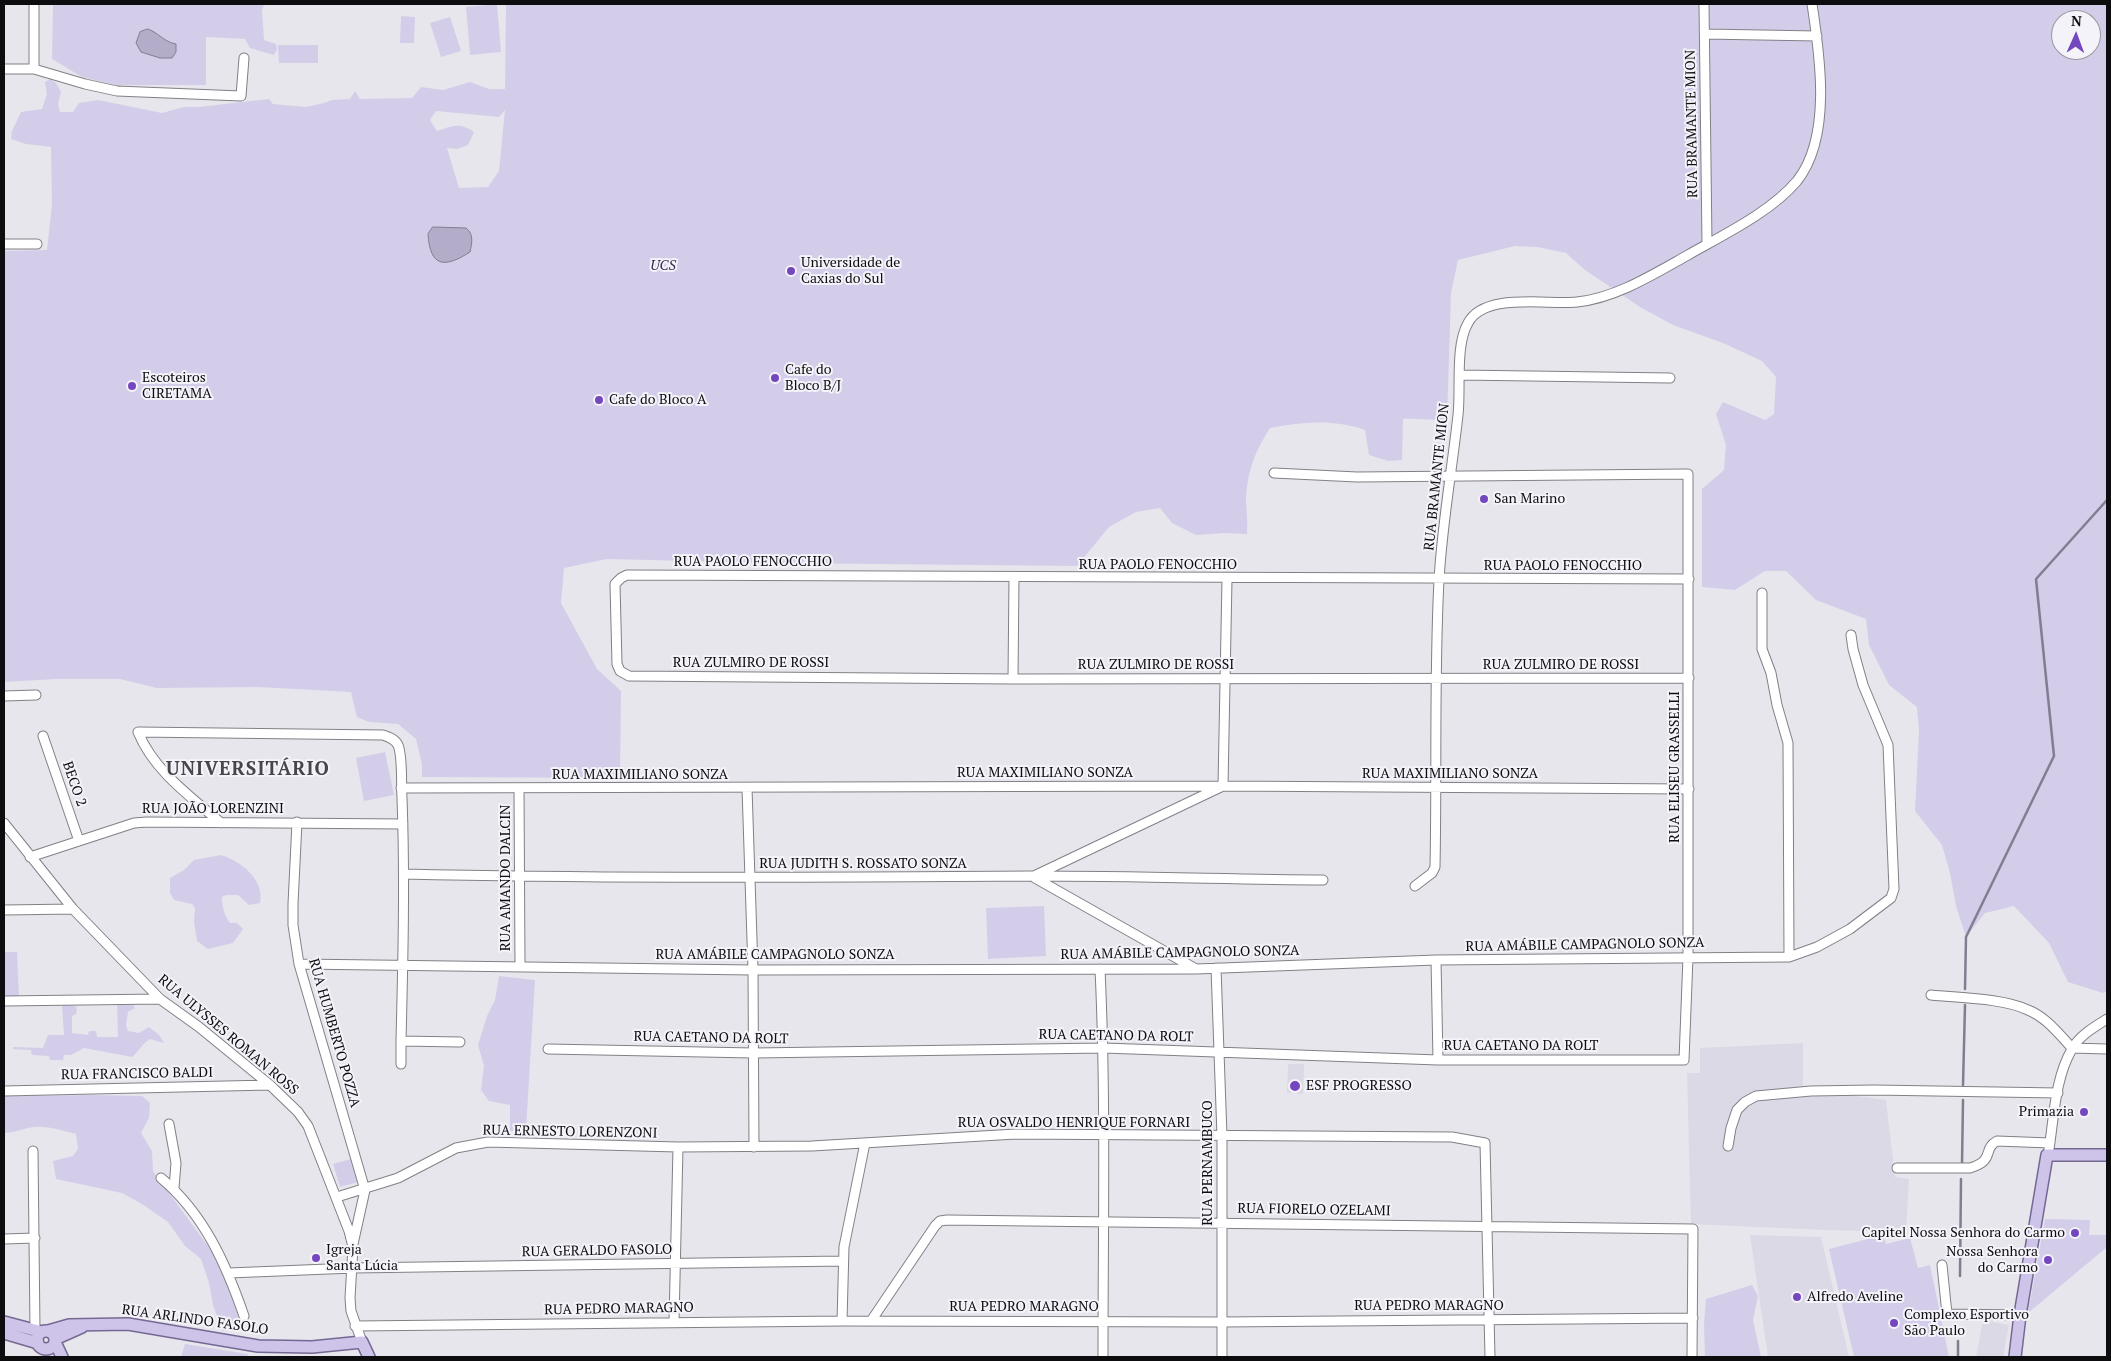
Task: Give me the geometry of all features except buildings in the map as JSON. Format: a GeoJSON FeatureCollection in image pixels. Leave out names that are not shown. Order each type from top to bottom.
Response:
{"type":"FeatureCollection","features":[{"type":"Feature","properties":{"kind":"main road"},"geometry":{"type":"LineString","coordinates":[[2015,1357],[2020,1315],[2047,1155],[2107,1155]]}},
{"type":"Feature","properties":{"kind":"main road"},"geometry":{"type":"LineString","coordinates":[[4,1322],[46,1340],[62,1357]]}},
{"type":"Feature","properties":{"kind":"main road","name":"RUA ARLINDO FASOLO"},"geometry":{"type":"LineString","coordinates":[[46,1340],[62,1326],[103,1324],[143,1326],[258,1346],[312,1347],[362,1342]]}},
{"type":"Feature","properties":{"kind":"main road"},"geometry":{"type":"LineString","coordinates":[[4,1333],[46,1340]]}},
{"type":"Feature","properties":{"kind":"main road"},"geometry":{"type":"LineString","coordinates":[[362,1342],[369,1357]]}},
{"type":"Feature","properties":{"kind":"street"},"geometry":{"type":"LineString","coordinates":[[34,4],[34,69]]}},
{"type":"Feature","properties":{"kind":"street","name":"RUA BRAMANTE MION"},"geometry":{"type":"LineString","coordinates":[[1704,4],[1707,244]]}},
{"type":"Feature","properties":{"kind":"street","name":"RUA BRAMANTE MION"},"geometry":{"type":"LineString","coordinates":[[1415,886],[1432,873],[1435,867],[1439,580],[1459,411],[1461,339],[1468,321],[1480,310],[1494,304],[1578,302],[1605,296],[1650,275],[1707,244],[1768,207],[1797,180],[1813,153],[1820,121],[1817,36],[1812,4]]}},
{"type":"Feature","properties":{"kind":"street"},"geometry":{"type":"LineString","coordinates":[[1705,34],[1817,36]]}},
{"type":"Feature","properties":{"kind":"street"},"geometry":{"type":"LineString","coordinates":[[4,69],[34,69],[116,91],[242,96],[244,58]]}},
{"type":"Feature","properties":{"kind":"street"},"geometry":{"type":"LineString","coordinates":[[4,244],[36,244]]}},
{"type":"Feature","properties":{"kind":"street"},"geometry":{"type":"LineString","coordinates":[[1460,375],[1670,378]]}},
{"type":"Feature","properties":{"kind":"street"},"geometry":{"type":"LineString","coordinates":[[1274,473],[1357,477],[1451,477]]}},
{"type":"Feature","properties":{"kind":"street","name":"RUA ELISEU GRASSELLI"},"geometry":{"type":"LineString","coordinates":[[1451,477],[1688,474],[1688,957],[1684,1060]]}},
{"type":"Feature","properties":{"kind":"street","name":"RUA PAOLO FENOCCHIO"},"geometry":{"type":"LineString","coordinates":[[623,674],[617,664],[615,584],[627,575],[1688,580]]}},
{"type":"Feature","properties":{"kind":"street"},"geometry":{"type":"LineString","coordinates":[[1013,679],[1014,577]]}},
{"type":"Feature","properties":{"kind":"street"},"geometry":{"type":"LineString","coordinates":[[1033,876],[1223,786],[1227,579]]}},
{"type":"Feature","properties":{"kind":"street"},"geometry":{"type":"LineString","coordinates":[[1762,594],[1762,649],[1771,673],[1777,706],[1788,743],[1789,957]]}},
{"type":"Feature","properties":{"kind":"street","name":"RUA AMÁBILE CAMPAGNOLO SONZA"},"geometry":{"type":"LineString","coordinates":[[299,964],[753,970],[1196,969],[1436,960],[1789,957],[1817,947],[1850,929],[1891,898],[1894,889],[1888,745],[1864,685],[1853,649],[1851,635]]}},
{"type":"Feature","properties":{"kind":"street","name":"RUA ZULMIRO DE ROSSI"},"geometry":{"type":"LineString","coordinates":[[623,674],[1013,679],[1689,678]]}},
{"type":"Feature","properties":{"kind":"street"},"geometry":{"type":"LineString","coordinates":[[4,696],[36,695]]}},
{"type":"Feature","properties":{"kind":"street"},"geometry":{"type":"LineString","coordinates":[[221,824],[160,769],[145,749],[138,732],[382,736],[392,738],[398,746],[403,824],[401,1064]]}},
{"type":"Feature","properties":{"kind":"street","name":"BECO 2"},"geometry":{"type":"LineString","coordinates":[[44,736],[79,841]]}},
{"type":"Feature","properties":{"kind":"street","name":"RUA MAXIMILIANO SONZA"},"geometry":{"type":"LineString","coordinates":[[401,788],[1223,786],[1689,789]]}},
{"type":"Feature","properties":{"kind":"street","name":"RUA AMANDO DALCIN"},"geometry":{"type":"LineString","coordinates":[[520,788],[520,967]]}},
{"type":"Feature","properties":{"kind":"street"},"geometry":{"type":"LineString","coordinates":[[747,788],[753,970],[754,1147]]}},
{"type":"Feature","properties":{"kind":"street","name":"RUA JOÃO LORENZINI"},"geometry":{"type":"LineString","coordinates":[[30,857],[134,823],[221,824],[298,822],[403,824]]}},
{"type":"Feature","properties":{"kind":"street","name":"RUA HUMBERTO POZZA"},"geometry":{"type":"LineString","coordinates":[[298,822],[292,904],[299,964],[365,1190],[352,1247]]}},
{"type":"Feature","properties":{"kind":"street","name":"RUA ULYSSES ROMAN ROSS"},"geometry":{"type":"LineString","coordinates":[[4,823],[8,835],[30,857],[73,909],[160,999],[199,1026],[270,1085],[298,1112],[308,1126],[337,1197],[352,1247]]}},
{"type":"Feature","properties":{"kind":"street","name":"RUA JUDITH S. ROSSATO SONZA"},"geometry":{"type":"LineString","coordinates":[[404,874],[750,879],[1033,876],[1323,880]]}},
{"type":"Feature","properties":{"kind":"street"},"geometry":{"type":"LineString","coordinates":[[1033,876],[1196,969]]}},
{"type":"Feature","properties":{"kind":"street"},"geometry":{"type":"LineString","coordinates":[[4,910],[73,909]]}},
{"type":"Feature","properties":{"kind":"street"},"geometry":{"type":"LineString","coordinates":[[1436,960],[1438,1060]]}},
{"type":"Feature","properties":{"kind":"street","name":"RUA PERNAMBUCO"},"geometry":{"type":"LineString","coordinates":[[1216,968],[1222,1136],[1222,1357]]}},
{"type":"Feature","properties":{"kind":"street"},"geometry":{"type":"LineString","coordinates":[[1100,969],[1104,1048],[1105,1136],[1103,1357]]}},
{"type":"Feature","properties":{"kind":"street"},"geometry":{"type":"LineString","coordinates":[[1931,995],[2005,1003],[2028,1009],[2041,1017],[2072,1048],[2107,1049]]}},
{"type":"Feature","properties":{"kind":"street"},"geometry":{"type":"LineString","coordinates":[[4,1001],[160,999]]}},
{"type":"Feature","properties":{"kind":"street"},"geometry":{"type":"LineString","coordinates":[[2047,1155],[2064,1066],[2072,1048],[2087,1032],[2107,1019]]}},
{"type":"Feature","properties":{"kind":"street"},"geometry":{"type":"LineString","coordinates":[[401,1041],[460,1042]]}},
{"type":"Feature","properties":{"kind":"street","name":"RUA CAETANO DA ROLT"},"geometry":{"type":"LineString","coordinates":[[548,1049],[754,1053],[1104,1048],[1438,1060],[1684,1060]]}},
{"type":"Feature","properties":{"kind":"street","name":"RUA FRANCISCO BALDI"},"geometry":{"type":"LineString","coordinates":[[4,1091],[270,1085]]}},
{"type":"Feature","properties":{"kind":"street"},"geometry":{"type":"LineString","coordinates":[[1728,1146],[1737,1110],[1745,1102],[1756,1096],[1812,1091],[1874,1090],[2058,1093]]}},
{"type":"Feature","properties":{"kind":"street"},"geometry":{"type":"LineString","coordinates":[[169,1124],[176,1163],[174,1188]]}},
{"type":"Feature","properties":{"kind":"street","name":"RUA OSVALDO HENRIQUE FORNARI"},"geometry":{"type":"LineString","coordinates":[[754,1147],[865,1143],[1016,1134],[1452,1137],[1484,1143],[1485,1226]]}},
{"type":"Feature","properties":{"kind":"street"},"geometry":{"type":"LineString","coordinates":[[1897,1168],[1970,1168],[1980,1165],[1986,1160],[1991,1146],[1997,1141],[2050,1143]]}},
{"type":"Feature","properties":{"kind":"street","name":"RUA ERNESTO LORENZONI"},"geometry":{"type":"LineString","coordinates":[[337,1197],[365,1190],[398,1178],[456,1148],[488,1142],[754,1147]]}},
{"type":"Feature","properties":{"kind":"street"},"geometry":{"type":"LineString","coordinates":[[842,1320],[842,1261],[865,1143]]}},
{"type":"Feature","properties":{"kind":"street"},"geometry":{"type":"LineString","coordinates":[[674,1322],[678,1147]]}},
{"type":"Feature","properties":{"kind":"street"},"geometry":{"type":"LineString","coordinates":[[33,1151],[35,1238],[46,1340]]}},
{"type":"Feature","properties":{"kind":"street"},"geometry":{"type":"LineString","coordinates":[[161,1178],[174,1188],[192,1209],[211,1237],[229,1273],[244,1316]]}},
{"type":"Feature","properties":{"kind":"street","name":"RUA FIORELO OZELAMI"},"geometry":{"type":"LineString","coordinates":[[871,1321],[935,1226],[947,1220],[1693,1229],[1693,1318]]}},
{"type":"Feature","properties":{"kind":"street"},"geometry":{"type":"LineString","coordinates":[[1485,1226],[1490,1357]]}},
{"type":"Feature","properties":{"kind":"street"},"geometry":{"type":"LineString","coordinates":[[4,1239],[35,1238]]}},
{"type":"Feature","properties":{"kind":"street"},"geometry":{"type":"LineString","coordinates":[[352,1247],[353,1268],[350,1298],[355,1326],[362,1342]]}},
{"type":"Feature","properties":{"kind":"street","name":"RUA GERALDO FASOLO"},"geometry":{"type":"LineString","coordinates":[[229,1273],[353,1268],[842,1261]]}},
{"type":"Feature","properties":{"kind":"street"},"geometry":{"type":"LineString","coordinates":[[1942,1265],[1946,1314],[2020,1315]]}},
{"type":"Feature","properties":{"kind":"street"},"geometry":{"type":"LineString","coordinates":[[1692,1357],[1693,1318]]}},
{"type":"Feature","properties":{"kind":"street","name":"RUA PEDRO MARAGNO"},"geometry":{"type":"LineString","coordinates":[[355,1326],[842,1320],[1222,1322],[1693,1318]]}},
{"type":"Feature","properties":{"kind":"shaded area"},"geometry":{"type":"Polygon","coordinates":[[[148,29],[176,44],[176,52],[172,58],[160,58],[141,52],[136,43],[140,32],[148,29]]]}},
{"type":"Feature","properties":{"kind":"shaded area"},"geometry":{"type":"Polygon","coordinates":[[[433,227],[466,228],[469,230],[472,242],[470,252],[453,261],[440,262],[432,253],[429,245],[428,234],[433,227]]]}},
{"type":"Feature","properties":{"kind":"shaded area"},"geometry":{"type":"Polygon","coordinates":[[[1803,1043],[1803,1089],[1886,1100],[1895,1177],[1909,1179],[1906,1232],[1691,1224],[1687,1073],[1700,1073],[1700,1048],[1803,1043]]]}},
{"type":"Feature","properties":{"kind":"shaded area","name":"ESF PROGRESSO"},"geometry":{"type":"Polygon","coordinates":[[[1288,1064],[1304,1064],[1303,1094],[1287,1093],[1288,1064]]]}},
{"type":"Feature","properties":{"kind":"shaded area","name":"Alfredo Aveline"},"geometry":{"type":"Polygon","coordinates":[[[1750,1235],[1821,1237],[1849,1357],[1768,1357],[1750,1235]]]}},
{"type":"Feature","properties":{"kind":"shaded area"},"geometry":{"type":"Polygon","coordinates":[[[1983,1320],[2009,1325],[2003,1357],[1976,1357],[1983,1320]]]}},
{"type":"Feature","properties":{"kind":"green space"},"geometry":{"type":"Polygon","coordinates":[[[53,4],[264,4],[262,11],[264,40],[276,44],[277,49],[274,55],[250,48],[245,39],[206,37],[206,85],[116,85],[82,77],[52,59],[53,4]]]}},
{"type":"Feature","properties":{"kind":"green space"},"geometry":{"type":"Polygon","coordinates":[[[497,4],[501,52],[470,55],[466,7],[497,4]]]}},
{"type":"Feature","properties":{"kind":"green space","name":"UCS"},"geometry":{"type":"Polygon","coordinates":[[[506,4],[2107,4],[2107,991],[2103,993],[2068,982],[2049,943],[2014,906],[1985,913],[1966,937],[1956,906],[1950,873],[1942,845],[1915,811],[1919,731],[1917,707],[1889,685],[1869,645],[1866,619],[1816,600],[1786,571],[1765,571],[1735,590],[1702,587],[1702,489],[1724,470],[1726,445],[1716,414],[1723,402],[1765,420],[1774,414],[1776,377],[1762,361],[1723,343],[1673,325],[1640,307],[1585,270],[1566,253],[1537,247],[1515,246],[1458,260],[1451,293],[1447,419],[1403,419],[1402,460],[1388,461],[1369,455],[1365,430],[1341,424],[1294,424],[1270,428],[1256,453],[1248,478],[1246,498],[1247,534],[1196,535],[1172,523],[1160,508],[1136,512],[1109,527],[1077,566],[607,559],[564,568],[561,603],[597,669],[621,691],[620,778],[422,777],[422,764],[416,739],[398,724],[369,722],[357,717],[351,692],[258,687],[157,688],[120,679],[57,679],[4,682],[4,251],[47,250],[52,204],[51,147],[26,144],[11,139],[12,131],[21,112],[42,109],[47,94],[45,82],[50,79],[56,83],[61,92],[58,104],[60,112],[73,112],[79,103],[98,100],[162,113],[184,107],[269,99],[273,104],[306,107],[332,100],[350,99],[355,91],[360,99],[412,98],[421,87],[443,90],[470,82],[489,89],[505,89],[506,4]],[[505,110],[499,117],[436,111],[430,120],[437,131],[452,126],[460,126],[474,132],[468,145],[457,149],[447,148],[459,188],[488,187],[499,171],[505,110]]]}},
{"type":"Feature","properties":{"kind":"green space"},"geometry":{"type":"Polygon","coordinates":[[[401,16],[415,17],[414,43],[400,43],[401,16]]]}},
{"type":"Feature","properties":{"kind":"green space"},"geometry":{"type":"Polygon","coordinates":[[[450,17],[461,51],[441,57],[430,23],[450,17]]]}},
{"type":"Feature","properties":{"kind":"green space"},"geometry":{"type":"Polygon","coordinates":[[[278,45],[318,45],[318,63],[279,63],[278,45]]]}},
{"type":"Feature","properties":{"kind":"green space"},"geometry":{"type":"Polygon","coordinates":[[[385,752],[394,795],[364,801],[356,758],[385,752]]]}},
{"type":"Feature","properties":{"kind":"green space"},"geometry":{"type":"Polygon","coordinates":[[[221,855],[236,862],[255,879],[261,895],[260,903],[249,905],[238,895],[222,897],[226,917],[230,923],[237,923],[243,929],[233,943],[208,949],[197,941],[194,922],[195,908],[192,904],[174,900],[170,893],[170,878],[184,870],[194,860],[221,855]]]}},
{"type":"Feature","properties":{"kind":"green space"},"geometry":{"type":"Polygon","coordinates":[[[1044,906],[1046,956],[988,959],[986,908],[1044,906]]]}},
{"type":"Feature","properties":{"kind":"green space"},"geometry":{"type":"Polygon","coordinates":[[[4,952],[17,952],[19,998],[4,999],[4,952]]]}},
{"type":"Feature","properties":{"kind":"green space"},"geometry":{"type":"Polygon","coordinates":[[[499,976],[535,980],[526,1130],[510,1131],[510,1105],[489,1101],[481,1090],[484,1066],[478,1045],[487,1016],[495,1000],[499,976]]]}},
{"type":"Feature","properties":{"kind":"green space"},"geometry":{"type":"Polygon","coordinates":[[[117,1002],[132,1002],[135,1008],[128,1012],[126,1025],[128,1031],[139,1033],[149,1027],[159,1035],[164,1043],[150,1039],[132,1057],[84,1048],[71,1055],[64,1055],[63,1060],[50,1060],[49,1056],[32,1055],[31,1050],[13,1049],[13,1047],[43,1048],[48,1035],[64,1035],[62,1006],[66,1004],[77,1007],[76,1014],[72,1016],[72,1033],[88,1035],[89,1031],[96,1031],[97,1037],[118,1037],[117,1002]]]}},
{"type":"Feature","properties":{"kind":"green space"},"geometry":{"type":"Polygon","coordinates":[[[4,1096],[142,1096],[150,1103],[149,1118],[141,1133],[152,1151],[153,1171],[213,1253],[230,1291],[242,1329],[222,1331],[201,1259],[185,1246],[168,1222],[122,1193],[56,1179],[53,1161],[73,1156],[78,1149],[76,1134],[40,1127],[4,1133],[4,1096]]]}},
{"type":"Feature","properties":{"kind":"green space"},"geometry":{"type":"Polygon","coordinates":[[[351,1159],[358,1182],[340,1187],[333,1164],[351,1159]]]}},
{"type":"Feature","properties":{"kind":"green space"},"geometry":{"type":"Polygon","coordinates":[[[2045,1219],[2090,1220],[2089,1235],[2107,1235],[2107,1247],[2028,1313],[2045,1219]]]}},
{"type":"Feature","properties":{"kind":"green space","name":"Complexo Esportivo São Paulo"},"geometry":{"type":"Polygon","coordinates":[[[1883,1235],[1886,1244],[1910,1238],[1918,1268],[1930,1265],[1949,1357],[1854,1357],[1829,1249],[1883,1235]]]}},
{"type":"Feature","properties":{"kind":"green space"},"geometry":{"type":"Polygon","coordinates":[[[1752,1285],[1758,1296],[1753,1320],[1761,1357],[1705,1357],[1704,1324],[1706,1299],[1752,1285]]]}},
{"type":"Feature","properties":{"kind":"green space"},"geometry":{"type":"Polygon","coordinates":[[[185,1344],[248,1354],[247,1357],[181,1357],[185,1344]]]}},
{"type":"Feature","properties":{"kind":"waterway"},"geometry":{"type":"LineString","coordinates":[[1965,989],[1966,937],[2054,756],[2036,579],[2107,500]]}},
{"type":"Feature","properties":{"kind":"waterway"},"geometry":{"type":"LineString","coordinates":[[1963,1085],[1965,1005]]}},
{"type":"Feature","properties":{"kind":"waterway"},"geometry":{"type":"LineString","coordinates":[[1962,1164],[1963,1100]]}},
{"type":"Feature","properties":{"kind":"waterway"},"geometry":{"type":"LineString","coordinates":[[1960,1276],[1961,1179]]}},
{"type":"Feature","properties":{"kind":"waterway"},"geometry":{"type":"LineString","coordinates":[[1958,1341],[1958,1357]]}},
{"type":"Feature","properties":{"kind":"place","name":"Universidade de Caxias do Sul"},"geometry":{"type":"Point","coordinates":[791,271]}},
{"type":"Feature","properties":{"kind":"place","name":"Cafe do Bloco B/J"},"geometry":{"type":"Point","coordinates":[775,378]}},
{"type":"Feature","properties":{"kind":"place","name":"Escoteiros CIRETAMA"},"geometry":{"type":"Point","coordinates":[132,386]}},
{"type":"Feature","properties":{"kind":"place","name":"Cafe do Bloco A"},"geometry":{"type":"Point","coordinates":[599,400]}},
{"type":"Feature","properties":{"kind":"place","name":"San Marino"},"geometry":{"type":"Point","coordinates":[1484,499]}},
{"type":"Feature","properties":{"kind":"place","name":"ESF PROGRESSO"},"geometry":{"type":"Point","coordinates":[1295,1086]}},
{"type":"Feature","properties":{"kind":"place","name":"Primazia"},"geometry":{"type":"Point","coordinates":[2084,1112]}},
{"type":"Feature","properties":{"kind":"place","name":"Capitel Nossa Senhora do Carmo"},"geometry":{"type":"Point","coordinates":[2075,1233]}},
{"type":"Feature","properties":{"kind":"place","name":"Igreja Santa Lúcia"},"geometry":{"type":"Point","coordinates":[316,1258]}},
{"type":"Feature","properties":{"kind":"place","name":"Nossa Senhora do Carmo"},"geometry":{"type":"Point","coordinates":[2048,1260]}},
{"type":"Feature","properties":{"kind":"place","name":"Alfredo Aveline"},"geometry":{"type":"Point","coordinates":[1797,1297]}},
{"type":"Feature","properties":{"kind":"place","name":"Complexo Esportivo São Paulo"},"geometry":{"type":"Point","coordinates":[1894,1323]}},
{"type":"Feature","properties":{"kind":"district","name":"UNIVERSITÁRIO"},"geometry":{"type":"Point","coordinates":[248,770]}}]}
